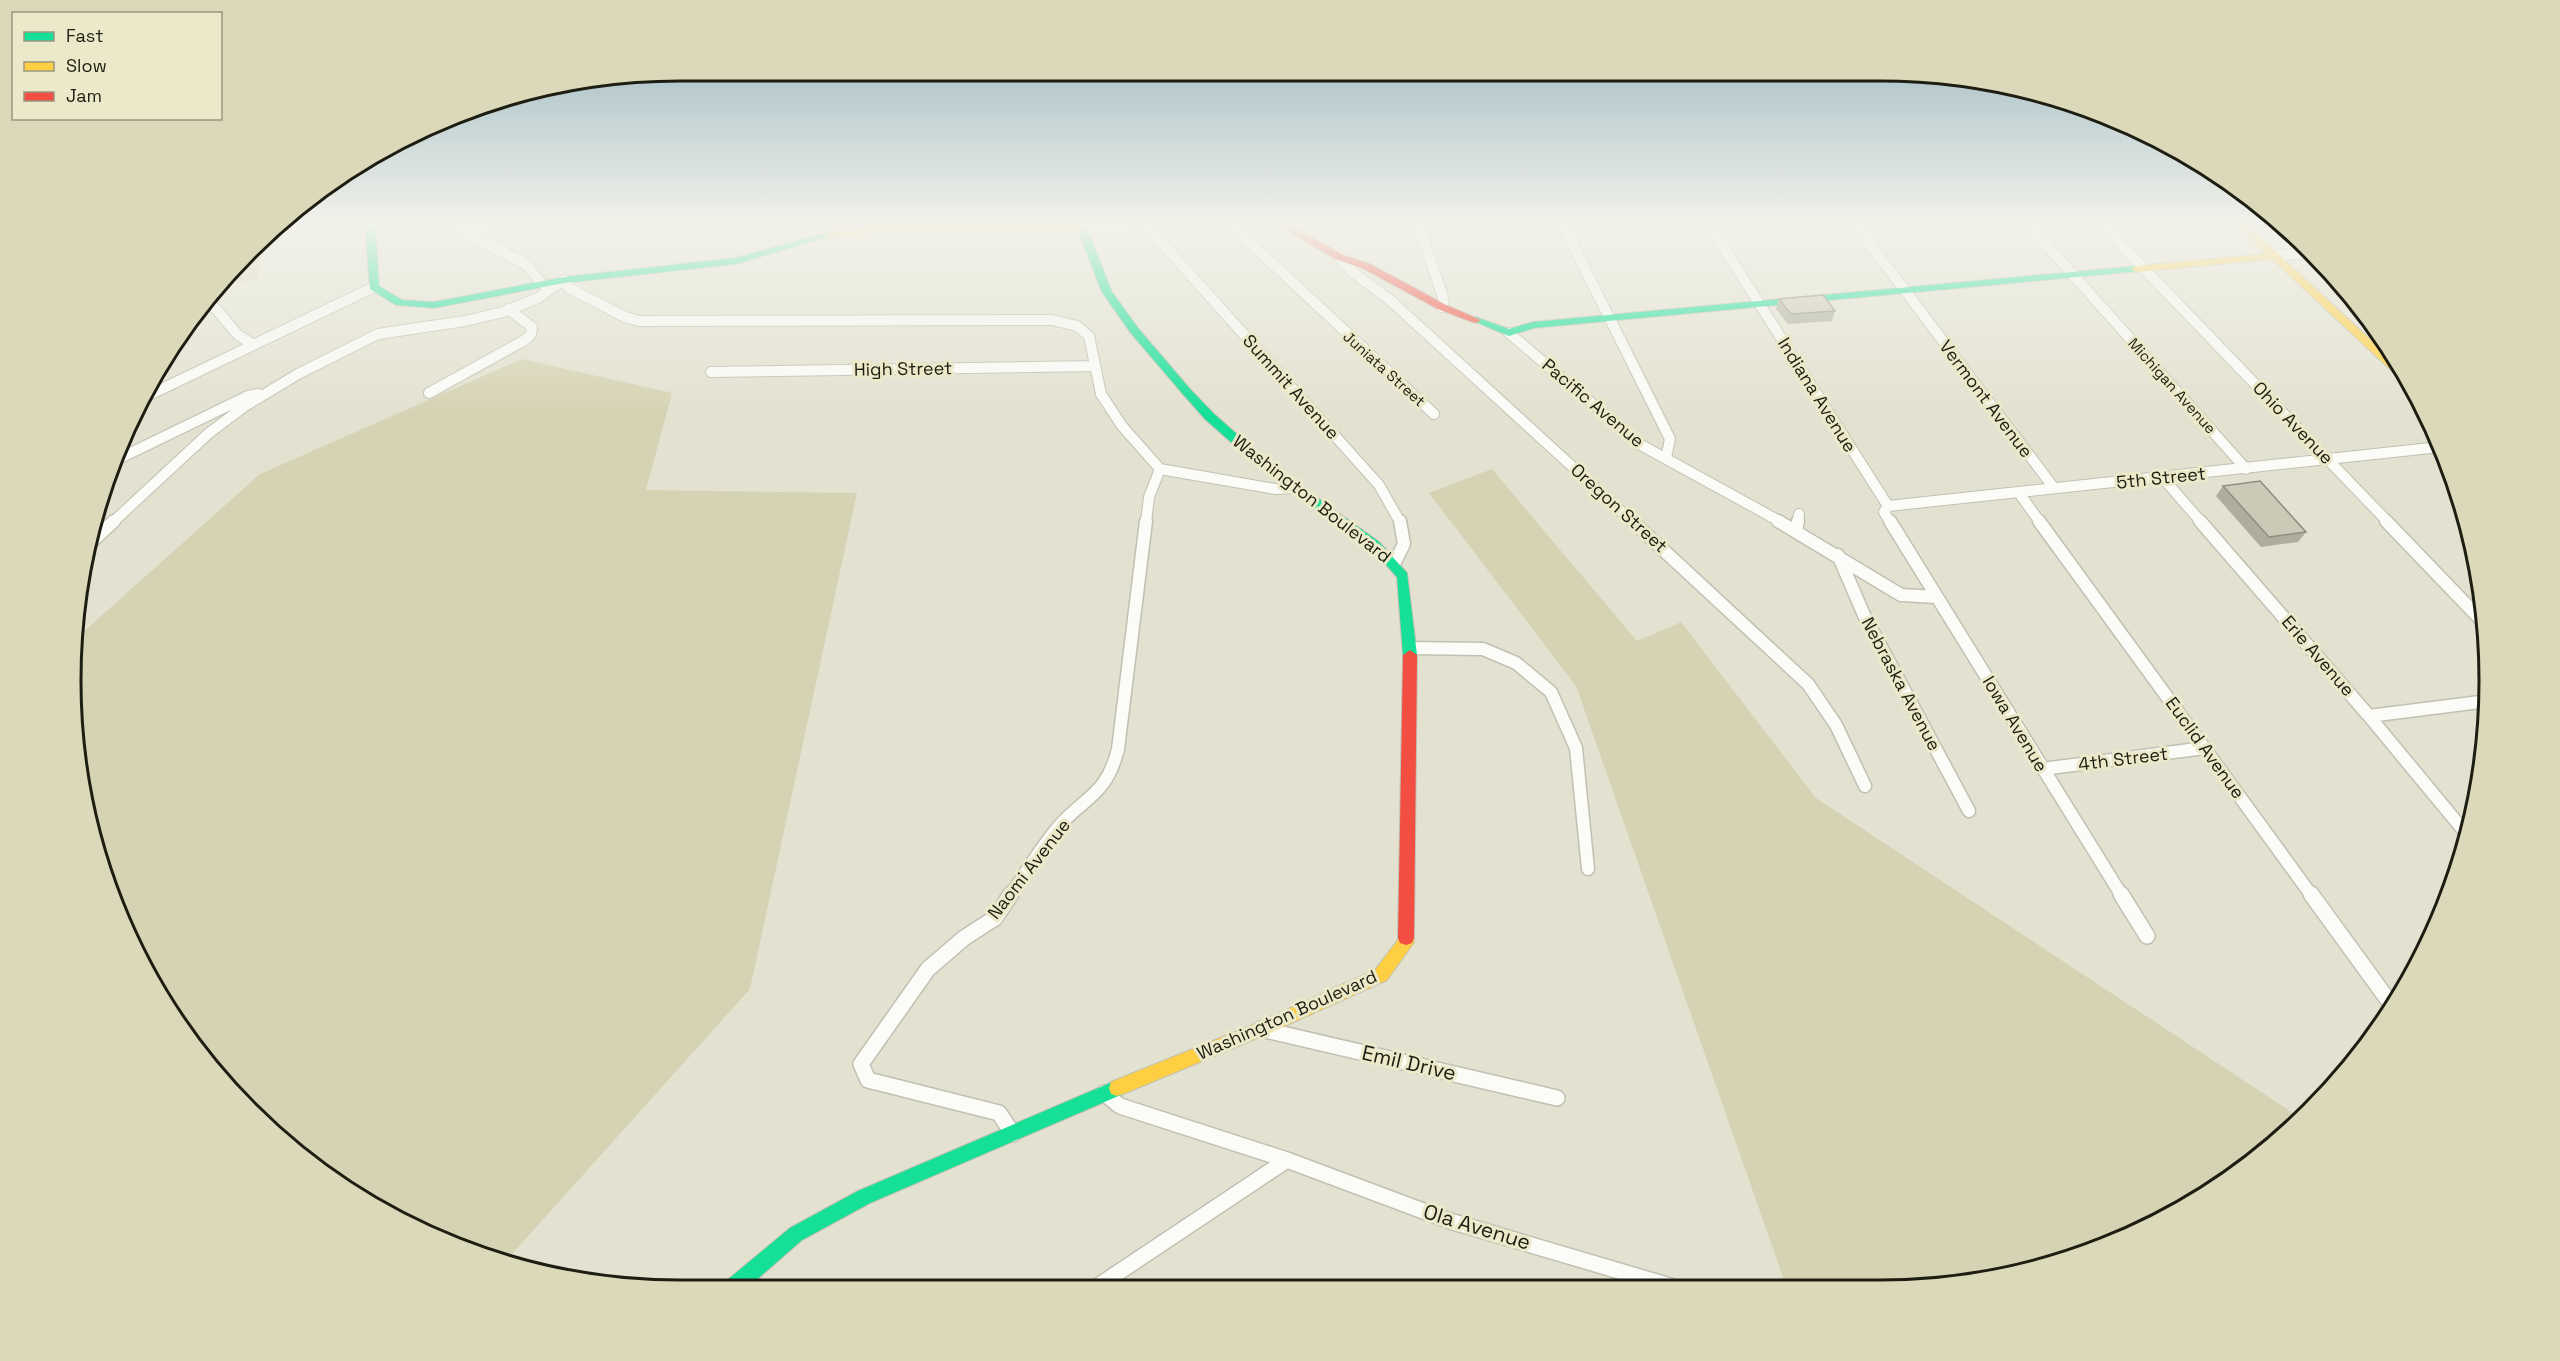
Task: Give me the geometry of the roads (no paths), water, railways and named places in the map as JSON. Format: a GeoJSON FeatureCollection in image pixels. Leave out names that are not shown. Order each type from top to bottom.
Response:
{"type":"FeatureCollection","features":[{"type":"Feature","properties":{"kind":"street"},"geometry":{"type":"LineString","coordinates":[[155,392],[374,287],[400,303],[434,305],[529,287]]}},
{"type":"Feature","properties":{"kind":"street"},"geometry":{"type":"LineString","coordinates":[[99,534],[180,457],[232,415],[379,333],[447,324],[508,309],[554,291],[558,287]]}},
{"type":"Feature","properties":{"kind":"street"},"geometry":{"type":"LineString","coordinates":[[568,287],[625,317],[639,321],[1052,320],[1074,324],[1085,329],[1089,336],[1101,394],[1122,426],[1160,469],[1275,489],[1296,488]]}},
{"type":"Feature","properties":{"kind":"street","name":"Washington Boulevard"},"geometry":{"type":"LineString","coordinates":[[742,1280],[796,1234],[854,1202],[1104,1093],[1261,1029],[1381,975],[1406,942],[1410,648],[1403,576],[1375,545],[1269,469],[1210,417],[1134,330],[1105,287]]}},
{"type":"Feature","properties":{"kind":"street","name":"Summit Avenue"},"geometry":{"type":"LineString","coordinates":[[1200,287],[1379,485],[1398,513],[1405,539],[1403,555],[1394,564]]}},
{"type":"Feature","properties":{"kind":"street","name":"Juniata Street"},"geometry":{"type":"LineString","coordinates":[[1297,287],[1434,414]]}},
{"type":"Feature","properties":{"kind":"street","name":"Oregon Street"},"geometry":{"type":"LineString","coordinates":[[1372,287],[1390,300],[1796,671],[1818,694],[1837,722],[1864,786]]}},
{"type":"Feature","properties":{"kind":"street","name":"Pacific Avenue"},"geometry":{"type":"LineString","coordinates":[[1404,287],[1442,307],[1509,333],[1641,445],[1838,555],[1901,595],[1937,597]]}},
{"type":"Feature","properties":{"kind":"street"},"geometry":{"type":"LineString","coordinates":[[1439,287],[1444,300],[1442,307]]}},
{"type":"Feature","properties":{"kind":"street"},"geometry":{"type":"LineString","coordinates":[[1594,287],[1670,439],[1666,458]]}},
{"type":"Feature","properties":{"kind":"street","name":"Indiana Avenue"},"geometry":{"type":"LineString","coordinates":[[1749,287],[1886,509]]}},
{"type":"Feature","properties":{"kind":"street","name":"Vermont Avenue"},"geometry":{"type":"LineString","coordinates":[[1901,287],[2054,488]]}},
{"type":"Feature","properties":{"kind":"street"},"geometry":{"type":"LineString","coordinates":[[1509,333],[1533,325],[1951,287]]}},
{"type":"Feature","properties":{"kind":"street","name":"Michigan Avenue"},"geometry":{"type":"LineString","coordinates":[[2083,287],[2246,469]]}},
{"type":"Feature","properties":{"kind":"street","name":"Ohio Avenue"},"geometry":{"type":"LineString","coordinates":[[2161,287],[2475,614]]}},
{"type":"Feature","properties":{"kind":"street"},"geometry":{"type":"LineString","coordinates":[[2307,287],[2386,360]]}},
{"type":"Feature","properties":{"kind":"street"},"geometry":{"type":"LineString","coordinates":[[215,308],[238,335],[254,345]]}},
{"type":"Feature","properties":{"kind":"street"},"geometry":{"type":"LineString","coordinates":[[429,393],[525,340],[531,334],[532,327],[508,309]]}},
{"type":"Feature","properties":{"kind":"street","name":"High Street"},"geometry":{"type":"LineString","coordinates":[[711,372],[1095,366]]}},
{"type":"Feature","properties":{"kind":"street"},"geometry":{"type":"LineString","coordinates":[[125,456],[248,396],[266,395]]}},
{"type":"Feature","properties":{"kind":"street","name":"5th Street"},"geometry":{"type":"LineString","coordinates":[[1886,509],[2054,488],[2432,448]]}},
{"type":"Feature","properties":{"kind":"street","name":"Naomi Avenue"},"geometry":{"type":"LineString","coordinates":[[1013,1134],[999,1113],[868,1080],[861,1064],[928,969],[964,938],[994,918],[1056,829],[1101,789],[1113,770],[1118,749],[1149,496],[1160,469]]}},
{"type":"Feature","properties":{"kind":"street","name":"Erie Avenue"},"geometry":{"type":"LineString","coordinates":[[2163,478],[2461,827]]}},
{"type":"Feature","properties":{"kind":"street","name":"Euclid Avenue"},"geometry":{"type":"LineString","coordinates":[[2019,493],[2387,999]]}},
{"type":"Feature","properties":{"kind":"street","name":"Iowa Avenue"},"geometry":{"type":"LineString","coordinates":[[1886,509],[2042,769],[2147,936]]}},
{"type":"Feature","properties":{"kind":"street"},"geometry":{"type":"LineString","coordinates":[[1796,531],[1799,514]]}},
{"type":"Feature","properties":{"kind":"street","name":"Nebraska Avenue"},"geometry":{"type":"LineString","coordinates":[[1838,555],[1846,578],[1864,615],[1969,811]]}},
{"type":"Feature","properties":{"kind":"street"},"geometry":{"type":"LineString","coordinates":[[1410,648],[1483,649],[1516,663],[1551,692],[1576,748],[1588,869]]}},
{"type":"Feature","properties":{"kind":"street"},"geometry":{"type":"LineString","coordinates":[[2368,716],[2478,702]]}},
{"type":"Feature","properties":{"kind":"street","name":"4th Street"},"geometry":{"type":"LineString","coordinates":[[2042,769],[2205,748]]}},
{"type":"Feature","properties":{"kind":"street","name":"Emil Drive"},"geometry":{"type":"LineString","coordinates":[[1261,1029],[1557,1098]]}},
{"type":"Feature","properties":{"kind":"street","name":"Ola Avenue"},"geometry":{"type":"LineString","coordinates":[[1104,1093],[1120,1106],[1287,1160],[1450,1221],[1650,1280]]}},
{"type":"Feature","properties":{"kind":"street"},"geometry":{"type":"LineString","coordinates":[[1107,1280],[1287,1160]]}}]}
